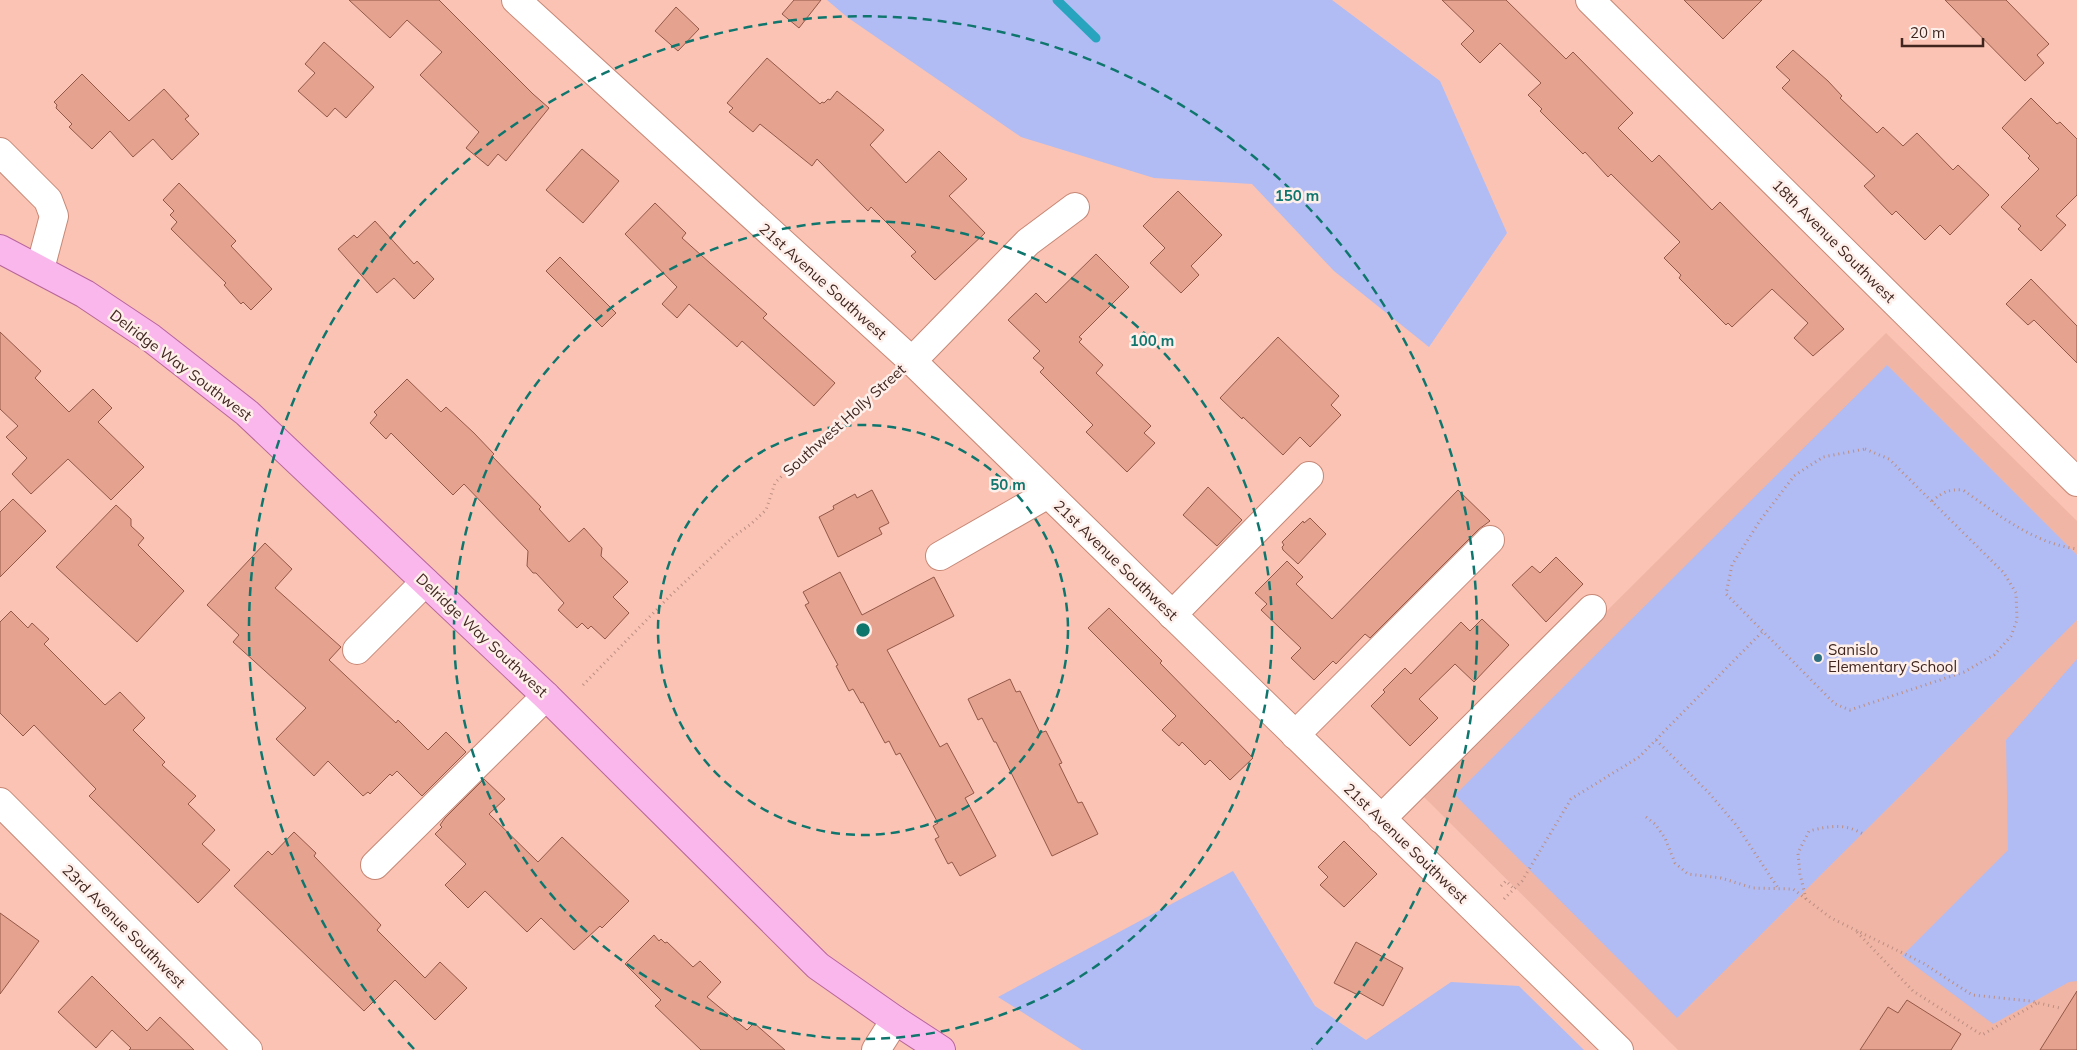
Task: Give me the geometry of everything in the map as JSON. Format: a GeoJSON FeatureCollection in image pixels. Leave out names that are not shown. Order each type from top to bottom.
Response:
{"type":"FeatureCollection","features":[{"type":"Feature","properties":{"kind":"main road","name":"Delridge Way Southwest"},"geometry":{"type":"LineString","coordinates":[[0,249],[85,294],[151,338],[227,396],[274,438],[546,696],[818,966],[941,1050]]}},
{"type":"Feature","properties":{"kind":"street","name":"21st Avenue Southwest"},"geometry":{"type":"LineString","coordinates":[[516,0],[912,361],[1619,1050]]}},
{"type":"Feature","properties":{"kind":"street","name":"18th Avenue Southwest"},"geometry":{"type":"LineString","coordinates":[[1590,0],[2077,482]]}},
{"type":"Feature","properties":{"kind":"street"},"geometry":{"type":"LineString","coordinates":[[0,152],[48,200],[54,216],[40,269]]}},
{"type":"Feature","properties":{"kind":"street","name":"Southwest Holly Street"},"geometry":{"type":"LineString","coordinates":[[912,361],[1028,242],[1075,207]]}},
{"type":"Feature","properties":{"kind":"street"},"geometry":{"type":"LineString","coordinates":[[1172,615],[1309,476]]}},
{"type":"Feature","properties":{"kind":"street"},"geometry":{"type":"LineString","coordinates":[[940,556],[1048,494]]}},
{"type":"Feature","properties":{"kind":"street"},"geometry":{"type":"LineString","coordinates":[[1295,735],[1490,540]]}},
{"type":"Feature","properties":{"kind":"street"},"geometry":{"type":"LineString","coordinates":[[357,650],[425,582]]}},
{"type":"Feature","properties":{"kind":"street"},"geometry":{"type":"LineString","coordinates":[[1381,819],[1592,609]]}},
{"type":"Feature","properties":{"kind":"street"},"geometry":{"type":"LineString","coordinates":[[376,865],[546,696]]}},
{"type":"Feature","properties":{"kind":"street","name":"23rd Avenue Southwest"},"geometry":{"type":"LineString","coordinates":[[0,802],[248,1050]]}},
{"type":"Feature","properties":{"kind":"street"},"geometry":{"type":"LineString","coordinates":[[876,1050],[895,1020]]}},
{"type":"Feature","properties":{"kind":"path","name":"Southwest Holly Street"},"geometry":{"type":"LineString","coordinates":[[582,685],[671,595],[733,537],[766,510],[775,483],[808,450],[826,439],[897,369],[912,361]]}},
{"type":"Feature","properties":{"kind":"path"},"geometry":{"type":"LineString","coordinates":[[1865,449],[1889,459],[2004,573],[2016,593],[2016,620],[2011,636],[1994,655],[1964,672],[1850,710],[1834,704],[1763,631],[1726,594],[1732,566],[1759,522],[1794,476],[1823,457],[1865,449]]}},
{"type":"Feature","properties":{"kind":"path"},"geometry":{"type":"LineString","coordinates":[[1932,501],[1952,489],[1963,490],[2039,540],[2077,549]]}},
{"type":"Feature","properties":{"kind":"path"},"geometry":{"type":"LineString","coordinates":[[1484,920],[1522,881],[1571,799],[1639,757],[1763,631]]}},
{"type":"Feature","properties":{"kind":"path"},"geometry":{"type":"LineString","coordinates":[[1656,740],[1709,793],[1737,826],[1778,889]]}},
{"type":"Feature","properties":{"kind":"path"},"geometry":{"type":"LineString","coordinates":[[1646,818],[1655,824],[1665,838],[1675,863],[1688,874],[1721,878],[1753,888],[1793,889],[1831,918],[1923,963],[1972,995],[2037,1003],[2060,1008]]}},
{"type":"Feature","properties":{"kind":"path"},"geometry":{"type":"LineString","coordinates":[[1806,899],[1800,874],[1798,853],[1809,831],[1826,826],[1843,826],[1863,834]]}},
{"type":"Feature","properties":{"kind":"path"},"geometry":{"type":"LineString","coordinates":[[1501,886],[1506,881],[1514,889]]}},
{"type":"Feature","properties":{"kind":"path"},"geometry":{"type":"LineString","coordinates":[[1854,929],[1913,991],[1982,1035],[2037,1003]]}},
{"type":"Feature","properties":{"kind":"shaded area"},"geometry":{"type":"Polygon","coordinates":[[[827,0],[1332,0],[1440,81],[1507,233],[1429,347],[1334,271],[1252,184],[1154,178],[1021,137],[847,17],[827,0]]]}},
{"type":"Feature","properties":{"kind":"shaded area","name":"Sanislo Elementary School"},"geometry":{"type":"Polygon","coordinates":[[[1886,333],[2077,521],[2077,1050],[1678,1050],[1422,795],[1886,333]]]}},
{"type":"Feature","properties":{"kind":"shaded area","name":"Sanislo Elementary School"},"geometry":{"type":"Polygon","coordinates":[[[1887,365],[2077,555],[2077,620],[1677,1018],[1455,795],[1887,365]]]}},
{"type":"Feature","properties":{"kind":"shaded area"},"geometry":{"type":"Polygon","coordinates":[[[2077,659],[2077,981],[2069,982],[1993,1024],[1902,956],[2008,850],[2006,740],[2077,659]]]}},
{"type":"Feature","properties":{"kind":"shaded area"},"geometry":{"type":"Polygon","coordinates":[[[1233,871],[1315,1006],[1366,1040],[1451,982],[1519,986],[1584,1050],[1082,1050],[998,997],[1233,871]]]}},
{"type":"Feature","properties":{"kind":"building"},"geometry":{"type":"Polygon","coordinates":[[[349,0],[439,0],[549,108],[506,161],[498,154],[488,166],[466,148],[479,132],[420,75],[442,52],[407,20],[390,38],[349,0]]]}},
{"type":"Feature","properties":{"kind":"building"},"geometry":{"type":"Polygon","coordinates":[[[794,0],[821,0],[799,28],[782,14],[794,0]]]}},
{"type":"Feature","properties":{"kind":"building"},"geometry":{"type":"Polygon","coordinates":[[[1442,0],[1506,0],[1566,59],[1573,52],[1633,113],[1618,128],[1652,162],[1659,155],[1712,210],[1720,202],[1844,329],[1813,356],[1794,338],[1808,323],[1772,289],[1732,327],[1728,323],[1726,325],[1679,278],[1681,275],[1664,258],[1680,242],[1611,174],[1608,177],[1585,152],[1583,154],[1540,111],[1542,109],[1528,95],[1541,83],[1500,43],[1480,63],[1461,44],[1474,31],[1442,0]]]}},
{"type":"Feature","properties":{"kind":"building"},"geometry":{"type":"Polygon","coordinates":[[[1684,0],[1762,0],[1723,39],[1684,0]]]}},
{"type":"Feature","properties":{"kind":"building"},"geometry":{"type":"Polygon","coordinates":[[[1945,0],[2006,0],[2049,44],[2037,55],[2044,63],[2025,81],[1945,0]]]}},
{"type":"Feature","properties":{"kind":"building"},"geometry":{"type":"Polygon","coordinates":[[[676,7],[699,29],[678,51],[655,31],[676,7]]]}},
{"type":"Feature","properties":{"kind":"building"},"geometry":{"type":"Polygon","coordinates":[[[324,42],[374,87],[346,118],[335,108],[327,117],[298,91],[315,73],[305,64],[324,42]]]}},
{"type":"Feature","properties":{"kind":"building"},"geometry":{"type":"Polygon","coordinates":[[[1793,50],[1828,81],[1842,96],[1840,98],[1877,133],[1883,127],[1903,146],[1917,133],[1953,170],[1958,165],[1989,195],[1950,235],[1940,225],[1925,240],[1896,211],[1892,215],[1864,186],[1875,176],[1782,88],[1790,80],[1776,67],[1793,50]]]}},
{"type":"Feature","properties":{"kind":"building"},"geometry":{"type":"Polygon","coordinates":[[[767,58],[820,104],[828,99],[830,100],[837,91],[884,130],[870,145],[906,183],[939,151],[967,179],[949,196],[985,233],[935,280],[911,256],[916,252],[871,207],[868,211],[817,159],[812,166],[760,124],[753,132],[729,112],[733,108],[727,103],[767,58]]]}},
{"type":"Feature","properties":{"kind":"building"},"geometry":{"type":"Polygon","coordinates":[[[82,74],[129,121],[164,89],[189,116],[185,119],[199,134],[172,160],[153,139],[133,157],[110,131],[92,149],[69,127],[72,124],[56,108],[57,105],[54,102],[82,74]]]}},
{"type":"Feature","properties":{"kind":"building"},"geometry":{"type":"Polygon","coordinates":[[[2031,98],[2057,124],[2060,122],[2077,139],[2077,195],[2056,216],[2066,225],[2041,251],[2018,229],[2021,226],[2001,207],[2039,169],[2028,158],[2030,156],[2002,128],[2031,98]]]}},
{"type":"Feature","properties":{"kind":"building"},"geometry":{"type":"Polygon","coordinates":[[[582,149],[619,181],[583,223],[546,190],[582,149]]]}},
{"type":"Feature","properties":{"kind":"building"},"geometry":{"type":"Polygon","coordinates":[[[179,183],[236,241],[231,246],[272,289],[251,310],[243,302],[241,304],[224,285],[226,283],[171,229],[177,222],[170,215],[174,211],[163,200],[179,183]]]}},
{"type":"Feature","properties":{"kind":"building"},"geometry":{"type":"Polygon","coordinates":[[[1178,191],[1222,235],[1191,266],[1199,275],[1181,293],[1150,263],[1165,248],[1143,226],[1178,191]]]}},
{"type":"Feature","properties":{"kind":"building"},"geometry":{"type":"Polygon","coordinates":[[[655,203],[686,233],[682,238],[767,314],[763,318],[835,383],[814,406],[742,341],[737,347],[689,304],[677,318],[662,304],[677,287],[625,234],[655,203]]]}},
{"type":"Feature","properties":{"kind":"building"},"geometry":{"type":"Polygon","coordinates":[[[375,221],[414,264],[417,261],[434,279],[414,299],[394,278],[377,293],[338,249],[354,235],[357,238],[375,221]]]}},
{"type":"Feature","properties":{"kind":"building"},"geometry":{"type":"Polygon","coordinates":[[[1096,254],[1129,287],[1079,337],[1082,339],[1079,342],[1103,365],[1096,373],[1151,426],[1144,433],[1155,443],[1127,472],[1086,432],[1093,425],[1040,372],[1044,368],[1033,358],[1040,351],[1008,320],[1036,293],[1046,303],[1096,254]]]}},
{"type":"Feature","properties":{"kind":"building"},"geometry":{"type":"Polygon","coordinates":[[[560,257],[616,313],[602,327],[546,271],[560,257]]]}},
{"type":"Feature","properties":{"kind":"building"},"geometry":{"type":"Polygon","coordinates":[[[2031,279],[2077,326],[2077,363],[2034,320],[2028,325],[2006,304],[2031,279]]]}},
{"type":"Feature","properties":{"kind":"building"},"geometry":{"type":"Polygon","coordinates":[[[0,332],[41,371],[35,378],[69,412],[93,389],[112,408],[98,422],[144,467],[111,500],[68,459],[31,494],[12,474],[27,458],[6,437],[18,426],[0,409],[0,332]]]}},
{"type":"Feature","properties":{"kind":"building"},"geometry":{"type":"Polygon","coordinates":[[[1278,337],[1339,396],[1331,405],[1341,415],[1310,447],[1300,437],[1283,455],[1220,398],[1278,337]]]}},
{"type":"Feature","properties":{"kind":"building"},"geometry":{"type":"Polygon","coordinates":[[[407,379],[441,412],[446,407],[474,433],[494,454],[492,456],[541,507],[539,509],[569,542],[584,528],[602,548],[601,556],[628,582],[613,597],[629,613],[605,639],[591,626],[588,629],[582,623],[577,628],[558,610],[564,603],[527,566],[528,551],[464,484],[453,495],[391,433],[386,439],[370,423],[377,415],[374,412],[407,379]]]}},
{"type":"Feature","properties":{"kind":"building"},"geometry":{"type":"Polygon","coordinates":[[[1208,487],[1242,520],[1217,546],[1183,515],[1208,487]]]}},
{"type":"Feature","properties":{"kind":"building"},"geometry":{"type":"Polygon","coordinates":[[[872,490],[889,523],[879,528],[882,534],[838,557],[819,517],[834,509],[833,506],[855,494],[857,498],[872,490]]]}},
{"type":"Feature","properties":{"kind":"building"},"geometry":{"type":"Polygon","coordinates":[[[1458,490],[1490,521],[1479,529],[1370,638],[1365,634],[1336,664],[1333,661],[1314,680],[1291,658],[1301,648],[1261,610],[1267,604],[1255,593],[1287,561],[1303,577],[1296,584],[1332,619],[1458,490]]]}},
{"type":"Feature","properties":{"kind":"building"},"geometry":{"type":"Polygon","coordinates":[[[13,499],[46,531],[0,577],[0,512],[13,499]]]}},
{"type":"Feature","properties":{"kind":"building"},"geometry":{"type":"Polygon","coordinates":[[[116,505],[131,519],[131,526],[144,538],[138,545],[184,591],[137,642],[56,567],[116,505]]]}},
{"type":"Feature","properties":{"kind":"building"},"geometry":{"type":"Polygon","coordinates":[[[1310,518],[1326,534],[1298,564],[1283,550],[1282,547],[1284,545],[1282,542],[1303,521],[1304,523],[1310,518]]]}},
{"type":"Feature","properties":{"kind":"building"},"geometry":{"type":"Polygon","coordinates":[[[265,543],[292,569],[275,588],[341,647],[329,660],[396,723],[398,720],[428,750],[446,732],[466,752],[422,796],[397,771],[392,776],[390,774],[370,794],[368,792],[363,796],[328,761],[314,776],[276,739],[306,708],[233,642],[239,635],[207,605],[265,543]]]}},
{"type":"Feature","properties":{"kind":"building"},"geometry":{"type":"Polygon","coordinates":[[[1556,557],[1583,584],[1546,622],[1512,585],[1532,566],[1540,573],[1556,557]]]}},
{"type":"Feature","properties":{"kind":"building"},"geometry":{"type":"Polygon","coordinates":[[[840,572],[862,615],[934,577],[954,616],[887,650],[940,747],[947,743],[974,793],[965,798],[996,856],[960,876],[952,862],[948,864],[935,839],[939,837],[933,826],[938,823],[900,753],[896,755],[889,741],[885,743],[863,702],[861,703],[853,689],[849,691],[836,666],[838,665],[805,605],[809,603],[803,592],[840,572]]]}},
{"type":"Feature","properties":{"kind":"building"},"geometry":{"type":"Polygon","coordinates":[[[1109,608],[1162,661],[1160,663],[1253,758],[1230,780],[1210,760],[1205,765],[1182,742],[1179,746],[1162,730],[1176,716],[1088,628],[1109,608]]]}},
{"type":"Feature","properties":{"kind":"building"},"geometry":{"type":"Polygon","coordinates":[[[11,611],[28,628],[32,623],[49,639],[44,644],[105,705],[120,692],[145,718],[133,730],[165,762],[162,765],[196,796],[188,804],[215,830],[202,844],[230,870],[198,903],[89,796],[96,789],[34,725],[23,736],[0,713],[0,622],[11,611]]]}},
{"type":"Feature","properties":{"kind":"building"},"geometry":{"type":"Polygon","coordinates":[[[1482,619],[1509,645],[1474,682],[1455,664],[1419,699],[1438,718],[1410,746],[1371,706],[1385,692],[1383,690],[1405,668],[1411,674],[1461,622],[1470,631],[1482,619]]]}},
{"type":"Feature","properties":{"kind":"building"},"geometry":{"type":"Polygon","coordinates":[[[1010,679],[1016,692],[1020,691],[1040,733],[1046,731],[1062,763],[1059,764],[1078,803],[1082,802],[1098,834],[1052,856],[996,742],[994,742],[982,718],[978,720],[968,699],[1010,679]]]}},
{"type":"Feature","properties":{"kind":"building"},"geometry":{"type":"Polygon","coordinates":[[[484,779],[505,799],[489,814],[538,862],[562,837],[629,901],[602,928],[600,926],[574,950],[541,918],[527,932],[485,891],[468,908],[445,885],[466,864],[435,834],[442,827],[440,825],[445,818],[484,779]]]}},
{"type":"Feature","properties":{"kind":"building"},"geometry":{"type":"Polygon","coordinates":[[[294,832],[316,853],[314,856],[381,925],[377,930],[425,978],[440,962],[467,988],[435,1020],[395,980],[364,1011],[234,886],[268,851],[272,855],[294,832]]]}},
{"type":"Feature","properties":{"kind":"building"},"geometry":{"type":"Polygon","coordinates":[[[1344,841],[1377,874],[1344,907],[1320,885],[1328,877],[1318,867],[1344,841]]]}},
{"type":"Feature","properties":{"kind":"building"},"geometry":{"type":"Polygon","coordinates":[[[0,913],[39,941],[0,994],[0,913]]]}},
{"type":"Feature","properties":{"kind":"building"},"geometry":{"type":"Polygon","coordinates":[[[654,935],[659,941],[661,939],[665,943],[667,942],[693,967],[700,961],[721,982],[707,997],[747,1030],[754,1023],[785,1050],[701,1050],[655,1006],[661,1000],[625,964],[654,935]]]}},
{"type":"Feature","properties":{"kind":"building"},"geometry":{"type":"Polygon","coordinates":[[[1356,942],[1403,968],[1383,1006],[1360,993],[1358,995],[1334,983],[1356,942]]]}},
{"type":"Feature","properties":{"kind":"building"},"geometry":{"type":"Polygon","coordinates":[[[92,976],[147,1031],[160,1017],[194,1050],[129,1050],[131,1048],[112,1030],[96,1048],[58,1012],[92,976]]]}},
{"type":"Feature","properties":{"kind":"building"},"geometry":{"type":"Polygon","coordinates":[[[2077,991],[2077,1050],[2040,1050],[2077,991]]]}},
{"type":"Feature","properties":{"kind":"building"},"geometry":{"type":"Polygon","coordinates":[[[1907,1000],[1961,1034],[1951,1050],[1860,1050],[1888,1007],[1898,1013],[1907,1000]]]}},
{"type":"Feature","properties":{"kind":"waterway"},"geometry":{"type":"LineString","coordinates":[[1057,0],[1096,38]]}},
{"type":"Feature","properties":{"kind":"place","name":"Sanislo Elementary School"},"geometry":{"type":"Point","coordinates":[1818,658]}}]}
